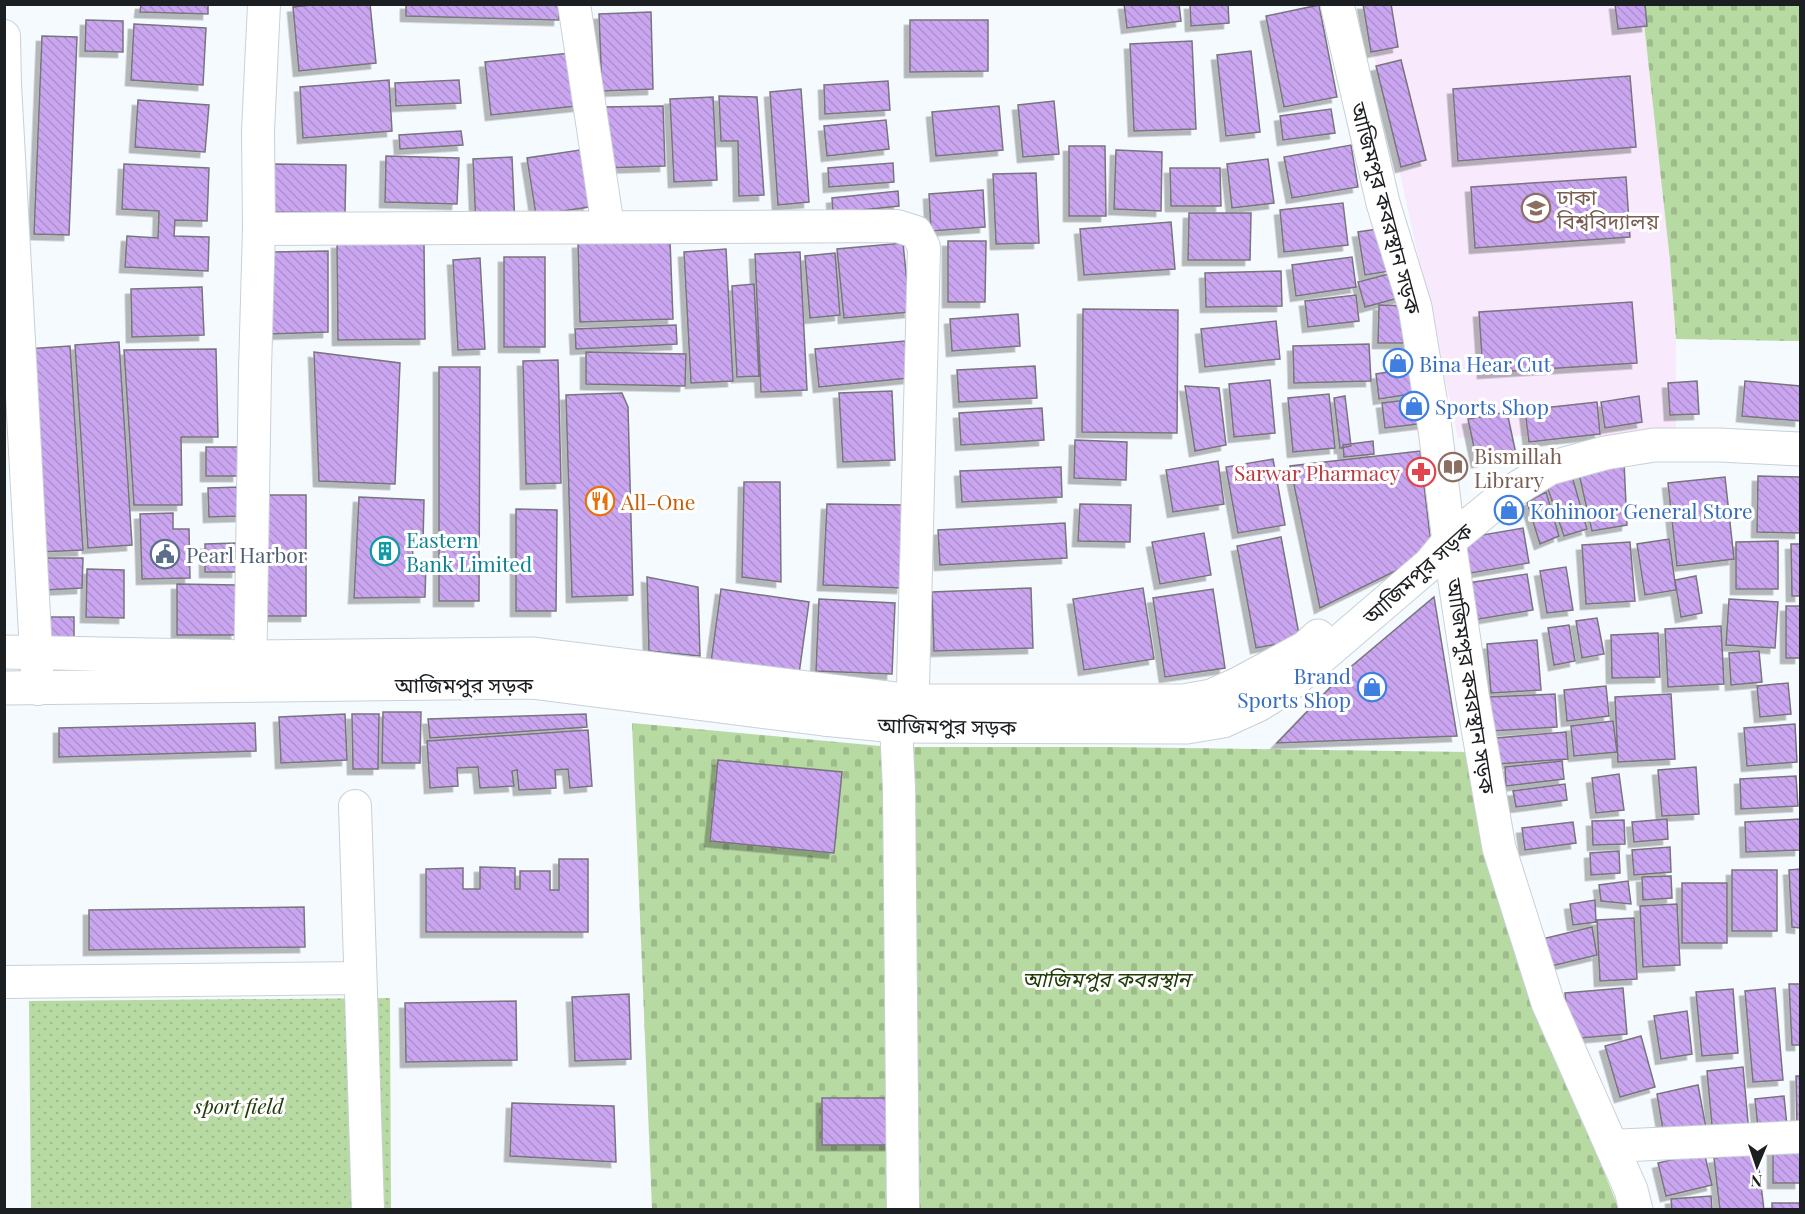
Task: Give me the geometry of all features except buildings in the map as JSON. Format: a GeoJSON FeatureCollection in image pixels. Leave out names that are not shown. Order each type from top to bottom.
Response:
{"type":"FeatureCollection","features":[{"type":"Feature","properties":{"kind":"main road","name":"আজিমপুর কবরস্থান সড়ক"},"geometry":{"type":"LineString","coordinates":[[1337,4],[1383,203],[1415,307],[1435,429],[1472,694],[1499,848],[1548,1003],[1631,1190],[1636,1209]]}},
{"type":"Feature","properties":{"kind":"main road","name":"আজিমপুর সড়ক"},"geometry":{"type":"LineString","coordinates":[[4,652],[37,652],[250,671],[531,682],[823,720],[907,718],[1187,727],[1223,721],[1258,705],[1284,689],[1430,564],[1448,532],[1493,483],[1544,452],[1599,435],[1651,427],[1719,426],[1800,431]]}},
{"type":"Feature","properties":{"kind":"main road","name":"আজিমপুর সড়ক"},"geometry":{"type":"LineString","coordinates":[[1448,532],[1550,468],[1594,456],[1654,445],[1800,449]]}},
{"type":"Feature","properties":{"kind":"main road","name":"আজিমপুর সড়ক"},"geometry":{"type":"LineString","coordinates":[[4,688],[38,689],[250,671]]}},
{"type":"Feature","properties":{"kind":"street"},"geometry":{"type":"LineString","coordinates":[[250,671],[259,229],[258,131],[264,4]]}},
{"type":"Feature","properties":{"kind":"street"},"geometry":{"type":"LineString","coordinates":[[574,4],[608,227]]}},
{"type":"Feature","properties":{"kind":"street"},"geometry":{"type":"LineString","coordinates":[[4,36],[14,422],[37,652],[38,689]]}},
{"type":"Feature","properties":{"kind":"street"},"geometry":{"type":"LineString","coordinates":[[259,229],[897,226],[916,232],[924,247],[907,718],[899,788],[903,1209]]}},
{"type":"Feature","properties":{"kind":"street"},"geometry":{"type":"LineString","coordinates":[[355,806],[368,1209]]}},
{"type":"Feature","properties":{"kind":"street"},"geometry":{"type":"LineString","coordinates":[[4,982],[360,978]]}},
{"type":"Feature","properties":{"kind":"street"},"geometry":{"type":"LineString","coordinates":[[1611,1146],[1800,1137]]}},
{"type":"Feature","properties":{"kind":"shaded area","name":"ঢাকা বিশ্ববিদ্যালয়"},"geometry":{"type":"Polygon","coordinates":[[[1363,5],[1642,5],[1670,261],[1676,339],[1676,441],[1603,455],[1596,434],[1458,438],[1363,5]]]}},
{"type":"Feature","properties":{"kind":"green space"},"geometry":{"type":"Polygon","coordinates":[[[1642,5],[1800,5],[1800,341],[1676,339],[1670,261],[1642,5]]]}},
{"type":"Feature","properties":{"kind":"green space","name":"আজিমপুর কবরস্থান"},"geometry":{"type":"Polygon","coordinates":[[[632,723],[891,747],[1112,747],[1470,752],[1545,1028],[1619,1209],[652,1209],[632,723]]]}},
{"type":"Feature","properties":{"kind":"green space","name":"sport field"},"geometry":{"type":"Polygon","coordinates":[[[390,998],[391,1209],[31,1209],[29,1001],[390,998]]]}},
{"type":"Feature","properties":{"kind":"place","name":"ঢাকা বিশ্ববিদ্যালয়"},"geometry":{"type":"Point","coordinates":[1536,208]}},
{"type":"Feature","properties":{"kind":"place","name":"Bina Hear Cut"},"geometry":{"type":"Point","coordinates":[1398,363]}},
{"type":"Feature","properties":{"kind":"place","name":"Sports Shop"},"geometry":{"type":"Point","coordinates":[1414,406]}},
{"type":"Feature","properties":{"kind":"place","name":"Bismillah Library"},"geometry":{"type":"Point","coordinates":[1453,467]}},
{"type":"Feature","properties":{"kind":"place","name":"Sarwar Pharmacy"},"geometry":{"type":"Point","coordinates":[1421,472]}},
{"type":"Feature","properties":{"kind":"place","name":"All-One"},"geometry":{"type":"Point","coordinates":[600,501]}},
{"type":"Feature","properties":{"kind":"place","name":"Kohinoor General Store"},"geometry":{"type":"Point","coordinates":[1509,510]}},
{"type":"Feature","properties":{"kind":"place","name":"Eastern Bank Limited"},"geometry":{"type":"Point","coordinates":[385,551]}},
{"type":"Feature","properties":{"kind":"place","name":"Pearl Harbor"},"geometry":{"type":"Point","coordinates":[165,554]}},
{"type":"Feature","properties":{"kind":"place","name":"Brand Sports Shop"},"geometry":{"type":"Point","coordinates":[1372,687]}}]}
